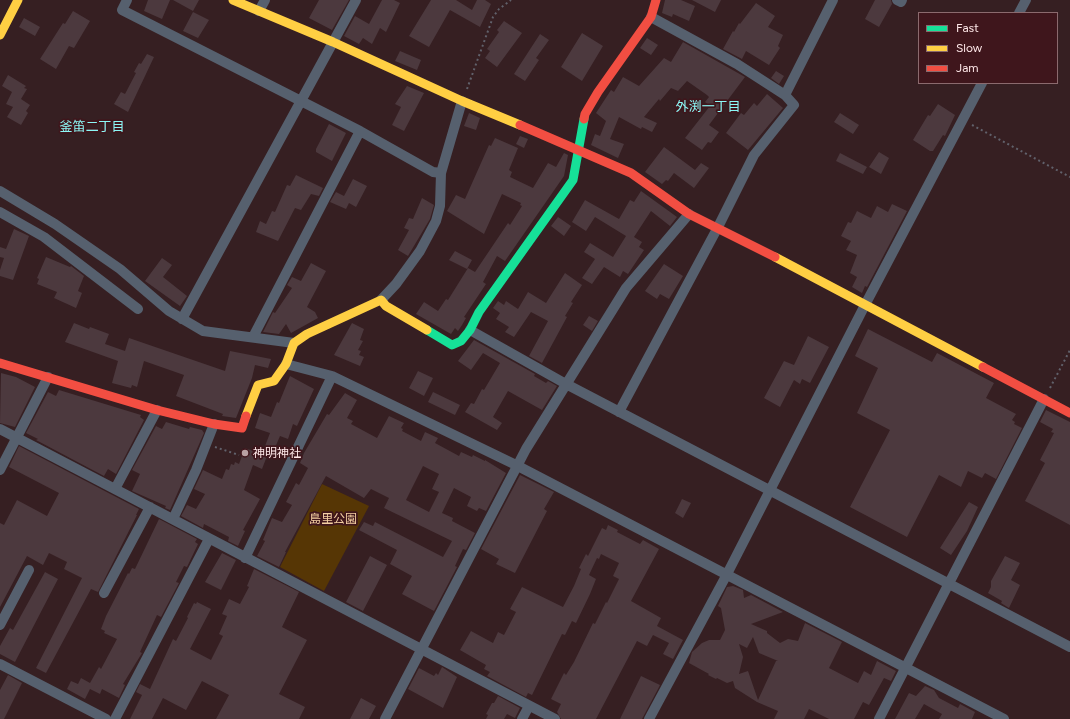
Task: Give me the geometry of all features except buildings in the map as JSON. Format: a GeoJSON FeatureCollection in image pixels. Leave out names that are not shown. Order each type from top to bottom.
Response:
{"type":"FeatureCollection","features":[{"type":"Feature","properties":{"kind":"street"},"geometry":{"type":"LineString","coordinates":[[0,35],[18,0]]}},
{"type":"Feature","properties":{"kind":"street"},"geometry":{"type":"LineString","coordinates":[[127,0],[122,10],[360,132],[433,172],[441,173]]}},
{"type":"Feature","properties":{"kind":"street"},"geometry":{"type":"LineString","coordinates":[[233,0],[333,42],[462,101],[631,173],[689,214],[718,227],[1070,413]]}},
{"type":"Feature","properties":{"kind":"street"},"geometry":{"type":"LineString","coordinates":[[259,11],[265,0]]}},
{"type":"Feature","properties":{"kind":"street"},"geometry":{"type":"LineString","coordinates":[[182,319],[356,0]]}},
{"type":"Feature","properties":{"kind":"street"},"geometry":{"type":"LineString","coordinates":[[381,300],[386,306],[452,345],[461,342],[470,330],[479,312],[573,180],[585,114],[598,92],[651,17],[656,0]]}},
{"type":"Feature","properties":{"kind":"street"},"geometry":{"type":"LineString","coordinates":[[785,96],[833,0]]}},
{"type":"Feature","properties":{"kind":"street"},"geometry":{"type":"LineString","coordinates":[[897,0],[901,2],[902,0]]}},
{"type":"Feature","properties":{"kind":"street"},"geometry":{"type":"LineString","coordinates":[[1020,12],[1026,0]]}},
{"type":"Feature","properties":{"kind":"street"},"geometry":{"type":"LineString","coordinates":[[619,412],[718,227],[754,155],[794,105],[785,96],[737,64],[651,17]]}},
{"type":"Feature","properties":{"kind":"street"},"geometry":{"type":"LineString","coordinates":[[649,719],[726,576],[865,305],[981,84]]}},
{"type":"Feature","properties":{"kind":"street"},"geometry":{"type":"LineString","coordinates":[[0,363],[156,410],[214,424],[242,428],[258,384],[274,381],[286,364],[294,343],[307,334],[381,300],[396,284],[420,251],[436,221],[440,206],[441,173],[462,101]]}},
{"type":"Feature","properties":{"kind":"street"},"geometry":{"type":"LineString","coordinates":[[253,337],[360,132]]}},
{"type":"Feature","properties":{"kind":"street"},"geometry":{"type":"LineString","coordinates":[[0,191],[55,224],[120,269],[169,311],[203,331],[294,343]]}},
{"type":"Feature","properties":{"kind":"street"},"geometry":{"type":"LineString","coordinates":[[385,719],[516,465],[626,288],[689,214]]}},
{"type":"Feature","properties":{"kind":"street"},"geometry":{"type":"LineString","coordinates":[[1,216],[44,237],[138,309]]}},
{"type":"Feature","properties":{"kind":"street"},"geometry":{"type":"LineString","coordinates":[[470,330],[566,384],[769,491],[950,583],[1070,647]]}},
{"type":"Feature","properties":{"kind":"street"},"geometry":{"type":"LineString","coordinates":[[286,364],[332,376],[516,465],[726,576],[1004,719]]}},
{"type":"Feature","properties":{"kind":"street"},"geometry":{"type":"LineString","coordinates":[[245,558],[332,376]]}},
{"type":"Feature","properties":{"kind":"street"},"geometry":{"type":"LineString","coordinates":[[0,470],[48,377]]}},
{"type":"Feature","properties":{"kind":"street"},"geometry":{"type":"LineString","coordinates":[[879,719],[1044,399]]}},
{"type":"Feature","properties":{"kind":"street"},"geometry":{"type":"LineString","coordinates":[[115,489],[156,410]]}},
{"type":"Feature","properties":{"kind":"street"},"geometry":{"type":"LineString","coordinates":[[173,519],[196,470],[214,424]]}},
{"type":"Feature","properties":{"kind":"street"},"geometry":{"type":"LineString","coordinates":[[0,429],[555,719]]}},
{"type":"Feature","properties":{"kind":"street"},"geometry":{"type":"LineString","coordinates":[[104,593],[150,507]]}},
{"type":"Feature","properties":{"kind":"street"},"geometry":{"type":"LineString","coordinates":[[115,719],[209,539]]}},
{"type":"Feature","properties":{"kind":"street"},"geometry":{"type":"LineString","coordinates":[[0,625],[29,570]]}},
{"type":"Feature","properties":{"kind":"street"},"geometry":{"type":"LineString","coordinates":[[0,664],[106,719]]}},
{"type":"Feature","properties":{"kind":"street"},"geometry":{"type":"LineString","coordinates":[[522,719],[530,706]]}},
{"type":"Feature","properties":{"kind":"path"},"geometry":{"type":"LineString","coordinates":[[462,101],[493,17],[499,9],[511,0]]}},
{"type":"Feature","properties":{"kind":"path"},"geometry":{"type":"LineString","coordinates":[[963,120],[1070,177]]}},
{"type":"Feature","properties":{"kind":"path"},"geometry":{"type":"LineString","coordinates":[[1044,399],[1070,350]]}},
{"type":"Feature","properties":{"kind":"path"},"geometry":{"type":"LineString","coordinates":[[206,444],[239,455]]}},
{"type":"Feature","properties":{"kind":"green space","name":"島里公園"},"geometry":{"type":"Polygon","coordinates":[[[322,484],[369,506],[324,591],[280,567],[322,484]]]}},
{"type":"Feature","properties":{"kind":"traffic: fast"},"geometry":{"type":"LineString","coordinates":[[427,330],[452,345],[461,341],[470,330],[479,312],[573,180],[584,119]]}},
{"type":"Feature","properties":{"kind":"traffic: slow"},"geometry":{"type":"LineString","coordinates":[[0,35],[18,0]]}},
{"type":"Feature","properties":{"kind":"traffic: slow"},"geometry":{"type":"LineString","coordinates":[[233,0],[333,42],[462,101],[520,125]]}},
{"type":"Feature","properties":{"kind":"traffic: slow"},"geometry":{"type":"LineString","coordinates":[[775,257],[983,367]]}},
{"type":"Feature","properties":{"kind":"traffic: slow"},"geometry":{"type":"LineString","coordinates":[[246,416],[258,385],[274,381],[286,364],[294,343],[307,334],[381,300],[386,306],[427,330]]}},
{"type":"Feature","properties":{"kind":"traffic: jam"},"geometry":{"type":"LineString","coordinates":[[584,119],[585,114],[598,92],[651,17],[656,0]]}},
{"type":"Feature","properties":{"kind":"traffic: jam"},"geometry":{"type":"LineString","coordinates":[[520,125],[631,173],[689,214],[775,257]]}},
{"type":"Feature","properties":{"kind":"traffic: jam"},"geometry":{"type":"LineString","coordinates":[[0,363],[157,410],[214,424],[242,428],[246,416]]}},
{"type":"Feature","properties":{"kind":"traffic: jam"},"geometry":{"type":"LineString","coordinates":[[983,367],[1070,413]]}},
{"type":"Feature","properties":{"kind":"place","name":"神明神社"},"geometry":{"type":"Point","coordinates":[245,453]}},
{"type":"Feature","properties":{"kind":"district","name":"外渕一丁目"},"geometry":{"type":"Point","coordinates":[708,107]}},
{"type":"Feature","properties":{"kind":"district","name":"釜笛二丁目"},"geometry":{"type":"Point","coordinates":[92,127]}}]}
